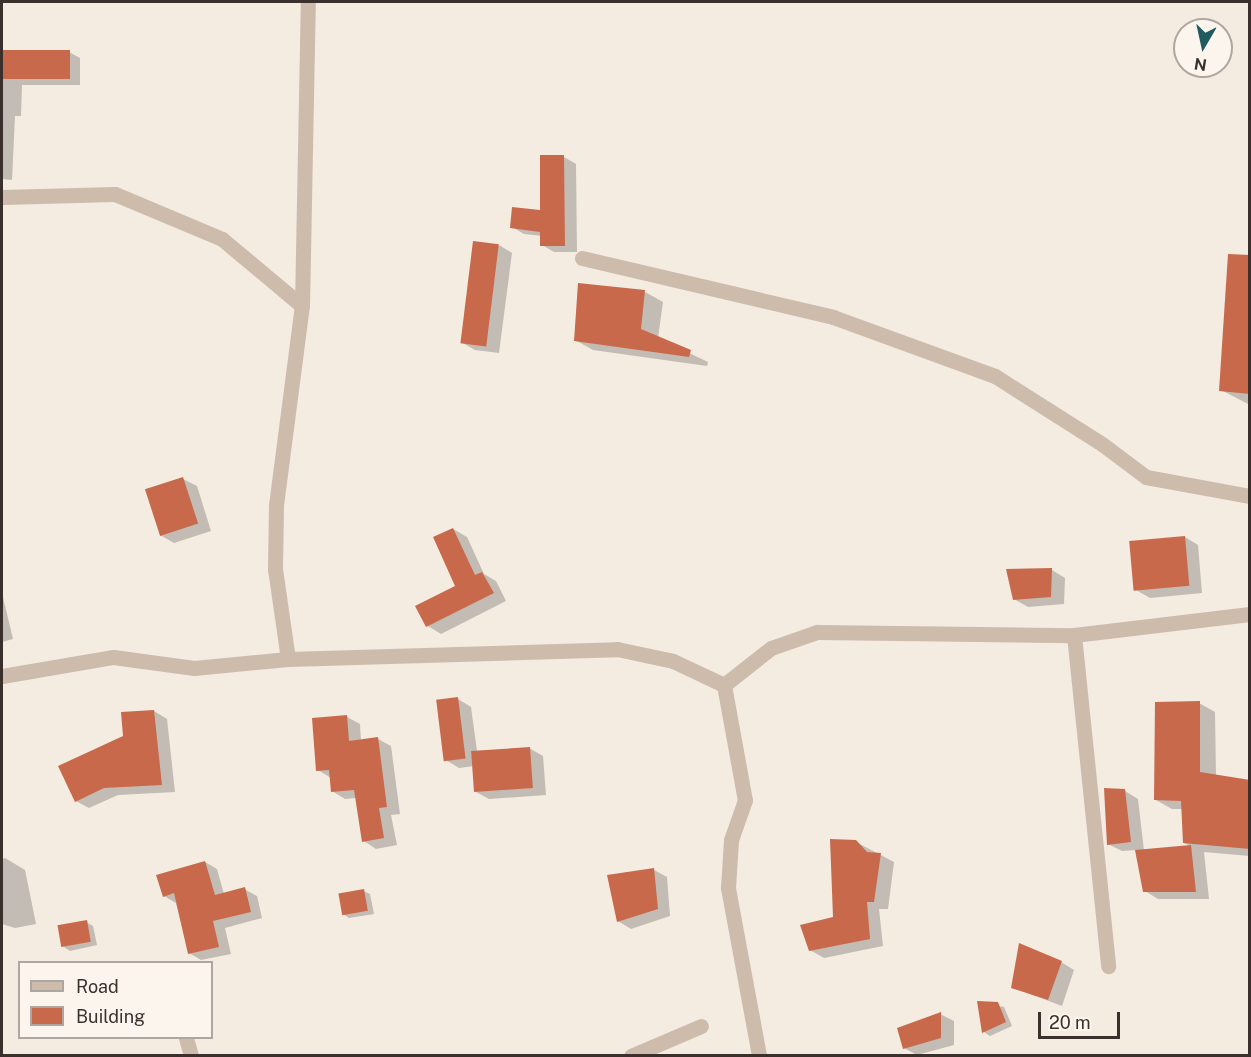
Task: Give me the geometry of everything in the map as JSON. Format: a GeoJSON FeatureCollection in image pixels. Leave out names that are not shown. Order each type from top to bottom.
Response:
{"type":"FeatureCollection","features":[{"type":"Feature","properties":{"kind":"street"},"geometry":{"type":"LineString","coordinates":[[288,659],[275,570],[276,506],[302,306],[308,2]]}},
{"type":"Feature","properties":{"kind":"street"},"geometry":{"type":"LineString","coordinates":[[2,197],[115,194],[222,239],[302,306]]}},
{"type":"Feature","properties":{"kind":"street"},"geometry":{"type":"LineString","coordinates":[[582,258],[832,317],[994,376],[1102,444],[1146,477],[1250,496]]}},
{"type":"Feature","properties":{"kind":"street"},"geometry":{"type":"LineString","coordinates":[[724,685],[771,648],[817,632],[1074,635],[1250,614]]}},
{"type":"Feature","properties":{"kind":"street"},"geometry":{"type":"LineString","coordinates":[[1074,635],[1108,966]]}},
{"type":"Feature","properties":{"kind":"street"},"geometry":{"type":"LineString","coordinates":[[2,676],[113,657],[194,668],[288,659],[617,649],[673,661],[724,685]]}},
{"type":"Feature","properties":{"kind":"street"},"geometry":{"type":"LineString","coordinates":[[724,685],[745,800],[730,840],[728,888],[759,1056]]}},
{"type":"Feature","properties":{"kind":"street"},"geometry":{"type":"LineString","coordinates":[[631,1056],[701,1026]]}},
{"type":"Feature","properties":{"kind":"street"},"geometry":{"type":"LineString","coordinates":[[186,1039],[191,1056]]}},
{"type":"Feature","properties":{"kind":"building"},"geometry":{"type":"Polygon","coordinates":[[[2,50],[70,50],[70,79],[2,79],[2,50]]]}},
{"type":"Feature","properties":{"kind":"building"},"geometry":{"type":"Polygon","coordinates":[[[540,155],[564,155],[565,246],[540,246],[540,232],[510,228],[512,207],[540,210],[540,155]]]}},
{"type":"Feature","properties":{"kind":"building"},"geometry":{"type":"Polygon","coordinates":[[[473,241],[499,244],[486,346],[460,343],[473,241]]]}},
{"type":"Feature","properties":{"kind":"building"},"geometry":{"type":"Polygon","coordinates":[[[1228,254],[1250,255],[1250,394],[1219,391],[1228,254]]]}},
{"type":"Feature","properties":{"kind":"building"},"geometry":{"type":"Polygon","coordinates":[[[578,283],[645,290],[641,329],[691,350],[689,357],[574,341],[578,283]]]}},
{"type":"Feature","properties":{"kind":"building"},"geometry":{"type":"Polygon","coordinates":[[[183,477],[198,524],[160,536],[145,489],[183,477]]]}},
{"type":"Feature","properties":{"kind":"building"},"geometry":{"type":"Polygon","coordinates":[[[453,528],[475,575],[482,572],[494,593],[426,627],[415,606],[455,586],[433,537],[453,528]]]}},
{"type":"Feature","properties":{"kind":"building"},"geometry":{"type":"Polygon","coordinates":[[[1185,536],[1189,586],[1134,591],[1129,541],[1185,536]]]}},
{"type":"Feature","properties":{"kind":"building"},"geometry":{"type":"Polygon","coordinates":[[[1052,568],[1051,597],[1013,600],[1006,569],[1052,568]]]}},
{"type":"Feature","properties":{"kind":"building"},"geometry":{"type":"Polygon","coordinates":[[[458,697],[466,759],[444,761],[436,700],[458,697]]]}},
{"type":"Feature","properties":{"kind":"building"},"geometry":{"type":"Polygon","coordinates":[[[1200,701],[1200,772],[1250,780],[1250,849],[1183,843],[1181,801],[1154,800],[1155,702],[1200,701]]]}},
{"type":"Feature","properties":{"kind":"building"},"geometry":{"type":"Polygon","coordinates":[[[154,710],[162,785],[104,788],[75,802],[58,766],[123,736],[121,712],[154,710]]]}},
{"type":"Feature","properties":{"kind":"building"},"geometry":{"type":"Polygon","coordinates":[[[347,715],[349,741],[378,737],[387,807],[379,808],[384,838],[362,842],[354,790],[331,792],[329,770],[316,771],[312,718],[347,715]]]}},
{"type":"Feature","properties":{"kind":"building"},"geometry":{"type":"Polygon","coordinates":[[[530,747],[533,788],[474,792],[471,751],[530,747]]]}},
{"type":"Feature","properties":{"kind":"building"},"geometry":{"type":"Polygon","coordinates":[[[1104,788],[1125,789],[1131,842],[1107,845],[1104,788]]]}},
{"type":"Feature","properties":{"kind":"building"},"geometry":{"type":"Polygon","coordinates":[[[830,839],[856,840],[867,852],[881,853],[874,902],[867,902],[870,939],[809,951],[800,925],[833,917],[830,839]]]}},
{"type":"Feature","properties":{"kind":"building"},"geometry":{"type":"Polygon","coordinates":[[[1191,845],[1196,892],[1143,892],[1135,850],[1191,845]]]}},
{"type":"Feature","properties":{"kind":"building"},"geometry":{"type":"Polygon","coordinates":[[[205,861],[215,895],[245,887],[251,912],[213,921],[219,947],[188,954],[174,893],[163,897],[156,875],[205,861]]]}},
{"type":"Feature","properties":{"kind":"building"},"geometry":{"type":"Polygon","coordinates":[[[654,868],[658,909],[617,922],[607,875],[654,868]]]}},
{"type":"Feature","properties":{"kind":"building"},"geometry":{"type":"Polygon","coordinates":[[[364,889],[368,911],[342,915],[338,894],[364,889]]]}},
{"type":"Feature","properties":{"kind":"building"},"geometry":{"type":"Polygon","coordinates":[[[87,920],[91,942],[61,947],[57,925],[87,920]]]}},
{"type":"Feature","properties":{"kind":"building"},"geometry":{"type":"Polygon","coordinates":[[[1019,943],[1062,961],[1048,1000],[1011,988],[1019,943]]]}},
{"type":"Feature","properties":{"kind":"building"},"geometry":{"type":"Polygon","coordinates":[[[977,1001],[998,1002],[1006,1022],[982,1033],[977,1001]]]}},
{"type":"Feature","properties":{"kind":"building"},"geometry":{"type":"Polygon","coordinates":[[[941,1012],[941,1038],[903,1049],[897,1028],[941,1012]]]}}]}
